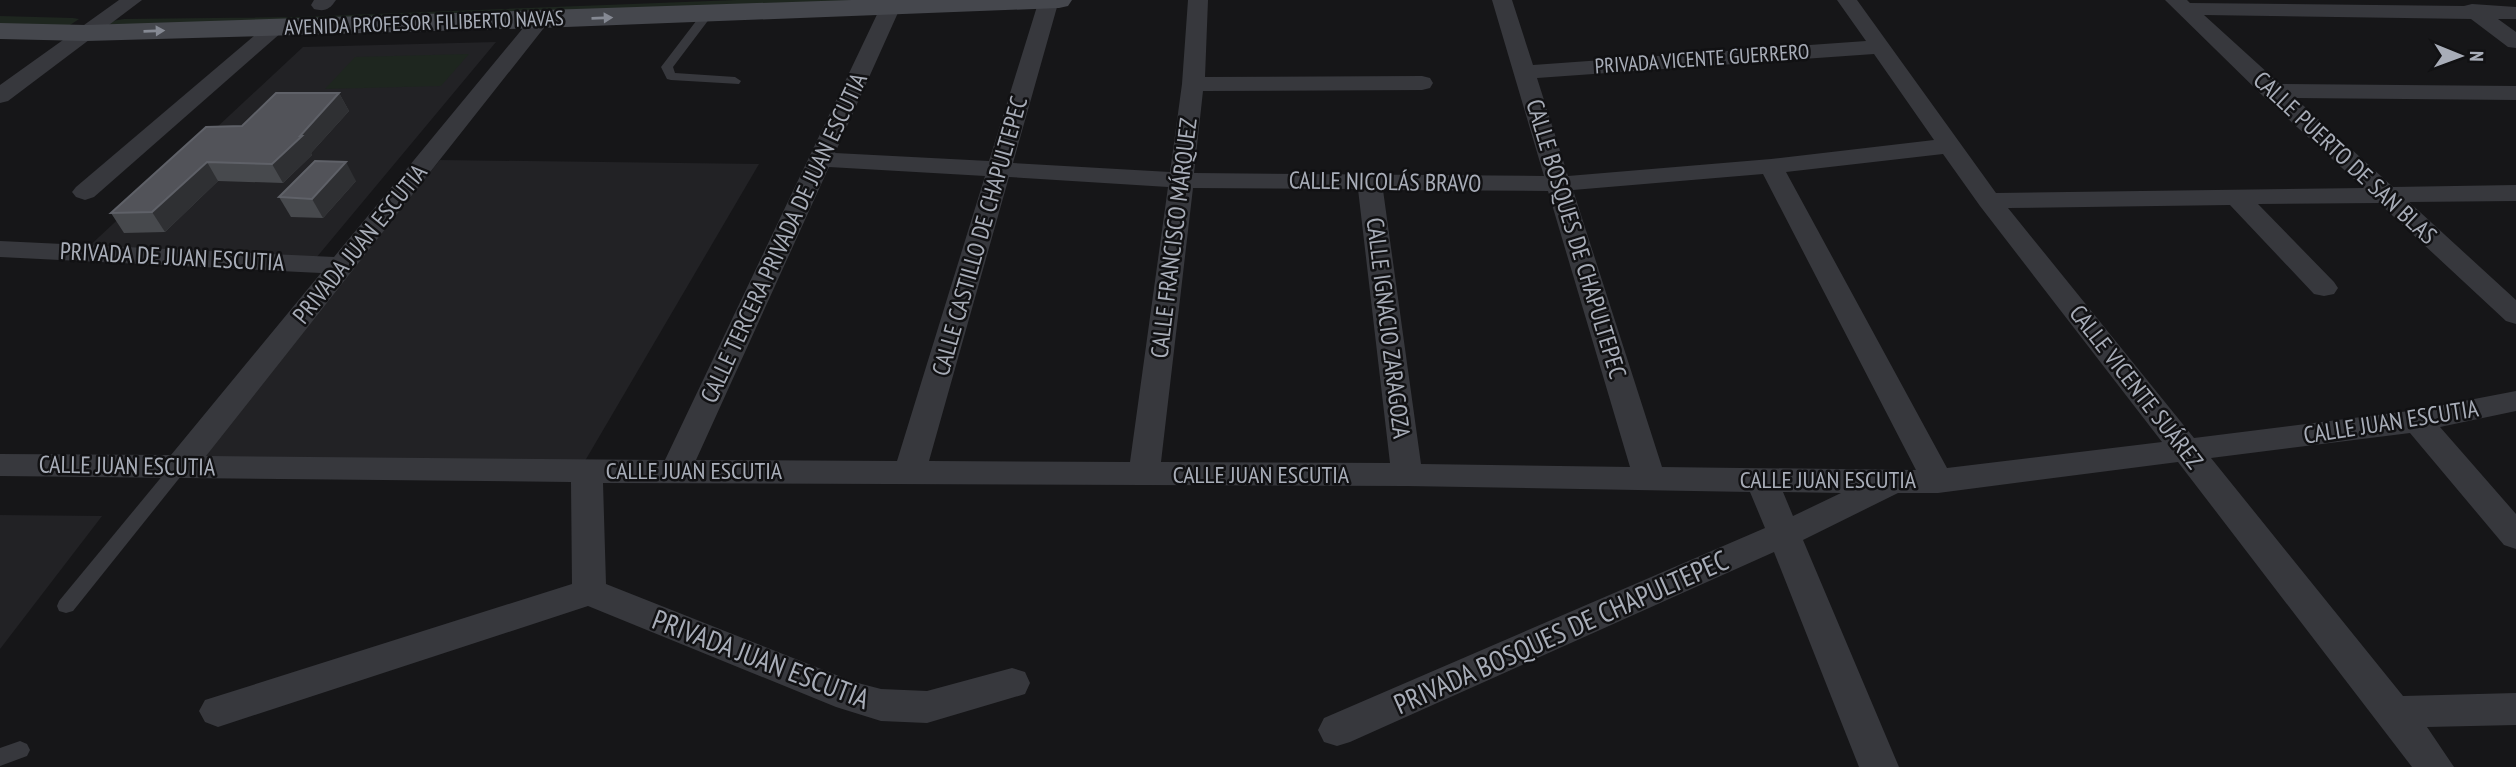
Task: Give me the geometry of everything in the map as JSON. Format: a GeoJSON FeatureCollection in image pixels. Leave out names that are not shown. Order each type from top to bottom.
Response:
{"type":"FeatureCollection","features":[{"type":"Feature","properties":{"kind":"main road","name":"AVENIDA PROFESOR FILIBERTO NAVAS"},"geometry":{"type":"LineString","coordinates":[[83,20],[127,4],[487,0]]}},
{"type":"Feature","properties":{"kind":"main road","name":"AVENIDA PROFESOR FILIBERTO NAVAS"},"geometry":{"type":"LineString","coordinates":[[0,31],[83,20],[275,28],[1059,0]]}},
{"type":"Feature","properties":{"kind":"street","name":"CALLE CASTILLO DE CHAPULTEPEC"},"geometry":{"type":"LineString","coordinates":[[910,472],[1049,0]]}},
{"type":"Feature","properties":{"kind":"street","name":"CALLE FRANCISCO MÁRQUEZ"},"geometry":{"type":"LineString","coordinates":[[1144,475],[1193,84],[1198,0]]}},
{"type":"Feature","properties":{"kind":"street","name":"CALLE BOSQUES DE CHAPULTEPEC"},"geometry":{"type":"LineString","coordinates":[[1502,0],[1649,478]]}},
{"type":"Feature","properties":{"kind":"street","name":"CALLE VICENTE SUÁREZ"},"geometry":{"type":"LineString","coordinates":[[1847,0],[1989,201],[2394,712],[2434,767]]}},
{"type":"Feature","properties":{"kind":"street"},"geometry":{"type":"LineString","coordinates":[[2457,0],[2516,41]]}},
{"type":"Feature","properties":{"kind":"street"},"geometry":{"type":"LineString","coordinates":[[2180,4],[2516,13]]}},
{"type":"Feature","properties":{"kind":"street","name":"CALLE PUERTO DE SAN BLAS"},"geometry":{"type":"LineString","coordinates":[[2180,4],[2381,193],[2516,315]]}},
{"type":"Feature","properties":{"kind":"street","name":"CALLE TERCERA PRIVADA DE JUAN ESCUTIA"},"geometry":{"type":"LineString","coordinates":[[676,470],[891,6]]}},
{"type":"Feature","properties":{"kind":"street"},"geometry":{"type":"LineString","coordinates":[[0,96],[24,77],[83,20]]}},
{"type":"Feature","properties":{"kind":"street","name":"PRIVADA JUAN ESCUTIA"},"geometry":{"type":"LineString","coordinates":[[179,467],[540,20]]}},
{"type":"Feature","properties":{"kind":"street"},"geometry":{"type":"LineString","coordinates":[[85,192],[275,28]]}},
{"type":"Feature","properties":{"kind":"street","name":"PRIVADA VICENTE GUERRERO"},"geometry":{"type":"LineString","coordinates":[[1525,72],[1880,47]]}},
{"type":"Feature","properties":{"kind":"street"},"geometry":{"type":"LineString","coordinates":[[0,78],[24,77]]}},
{"type":"Feature","properties":{"kind":"street"},"geometry":{"type":"LineString","coordinates":[[1193,84],[1422,83]]}},
{"type":"Feature","properties":{"kind":"street"},"geometry":{"type":"LineString","coordinates":[[2271,91],[2516,93]]}},
{"type":"Feature","properties":{"kind":"street","name":"CALLE NICOLÁS BRAVO"},"geometry":{"type":"LineString","coordinates":[[820,159],[1182,180],[1559,184],[1771,166],[1948,146]]}},
{"type":"Feature","properties":{"kind":"street"},"geometry":{"type":"LineString","coordinates":[[1771,166],[1938,481]]}},
{"type":"Feature","properties":{"kind":"street","name":"CALLE IGNACIO ZARAGOZA"},"geometry":{"type":"LineString","coordinates":[[1369,181],[1407,475]]}},
{"type":"Feature","properties":{"kind":"street"},"geometry":{"type":"LineString","coordinates":[[1989,201],[2516,193]]}},
{"type":"Feature","properties":{"kind":"street"},"geometry":{"type":"LineString","coordinates":[[2236,196],[2324,288]]}},
{"type":"Feature","properties":{"kind":"street","name":"PRIVADA DE JUAN ESCUTIA"},"geometry":{"type":"LineString","coordinates":[[0,249],[343,266]]}},
{"type":"Feature","properties":{"kind":"street","name":"CALLE JUAN ESCUTIA"},"geometry":{"type":"LineString","coordinates":[[0,465],[1938,481],[2417,421],[2516,401]]}},
{"type":"Feature","properties":{"kind":"street"},"geometry":{"type":"LineString","coordinates":[[2417,421],[2516,536]]}},
{"type":"Feature","properties":{"kind":"street"},"geometry":{"type":"LineString","coordinates":[[218,711],[589,592],[587,471]]}},
{"type":"Feature","properties":{"kind":"street"},"geometry":{"type":"LineString","coordinates":[[1762,481],[1879,767]]}},
{"type":"Feature","properties":{"kind":"street"},"geometry":{"type":"LineString","coordinates":[[1784,534],[1892,482]]}},
{"type":"Feature","properties":{"kind":"street","name":"PRIVADA BOSQUES DE CHAPULTEPEC"},"geometry":{"type":"LineString","coordinates":[[1337,730],[1784,534]]}},
{"type":"Feature","properties":{"kind":"street","name":"PRIVADA JUAN ESCUTIA"},"geometry":{"type":"LineString","coordinates":[[589,592],[849,696],[881,705],[927,707],[1012,683]]}},
{"type":"Feature","properties":{"kind":"street"},"geometry":{"type":"LineString","coordinates":[[2394,712],[2516,709]]}},
{"type":"Feature","properties":{"kind":"lane"},"geometry":{"type":"LineString","coordinates":[[706,13],[667,67],[671,76],[735,81]]}},
{"type":"Feature","properties":{"kind":"lane"},"geometry":{"type":"LineString","coordinates":[[66,606],[179,467]]}},
{"type":"Feature","properties":{"kind":"shaded area"},"geometry":{"type":"Polygon","coordinates":[[[736,0],[960,0],[107,28],[112,21],[124,19],[298,17],[736,0]]]}},
{"type":"Feature","properties":{"kind":"shaded area"},"geometry":{"type":"Polygon","coordinates":[[[0,16],[79,19],[70,25],[0,27],[0,16]]]}},
{"type":"Feature","properties":{"kind":"shaded area"},"geometry":{"type":"Polygon","coordinates":[[[496,42],[311,264],[84,251],[303,47],[496,42]]]}},
{"type":"Feature","properties":{"kind":"shaded area"},"geometry":{"type":"Polygon","coordinates":[[[469,54],[441,86],[325,89],[355,57],[469,54]]]}},
{"type":"Feature","properties":{"kind":"shaded area"},"geometry":{"type":"Polygon","coordinates":[[[440,160],[759,164],[582,466],[192,458],[440,160]]]}},
{"type":"Feature","properties":{"kind":"shaded area"},"geometry":{"type":"Polygon","coordinates":[[[0,515],[102,516],[0,649],[0,515]]]}},
{"type":"Feature","properties":{"kind":"building"},"geometry":{"type":"Polygon","coordinates":[[[276,93],[339,93],[302,136],[272,164],[207,162],[152,212],[111,213],[206,127],[242,126],[276,93]]]}},
{"type":"Feature","properties":{"kind":"building"},"geometry":{"type":"Polygon","coordinates":[[[315,161],[346,162],[312,199],[279,197],[315,161]]]}}]}
